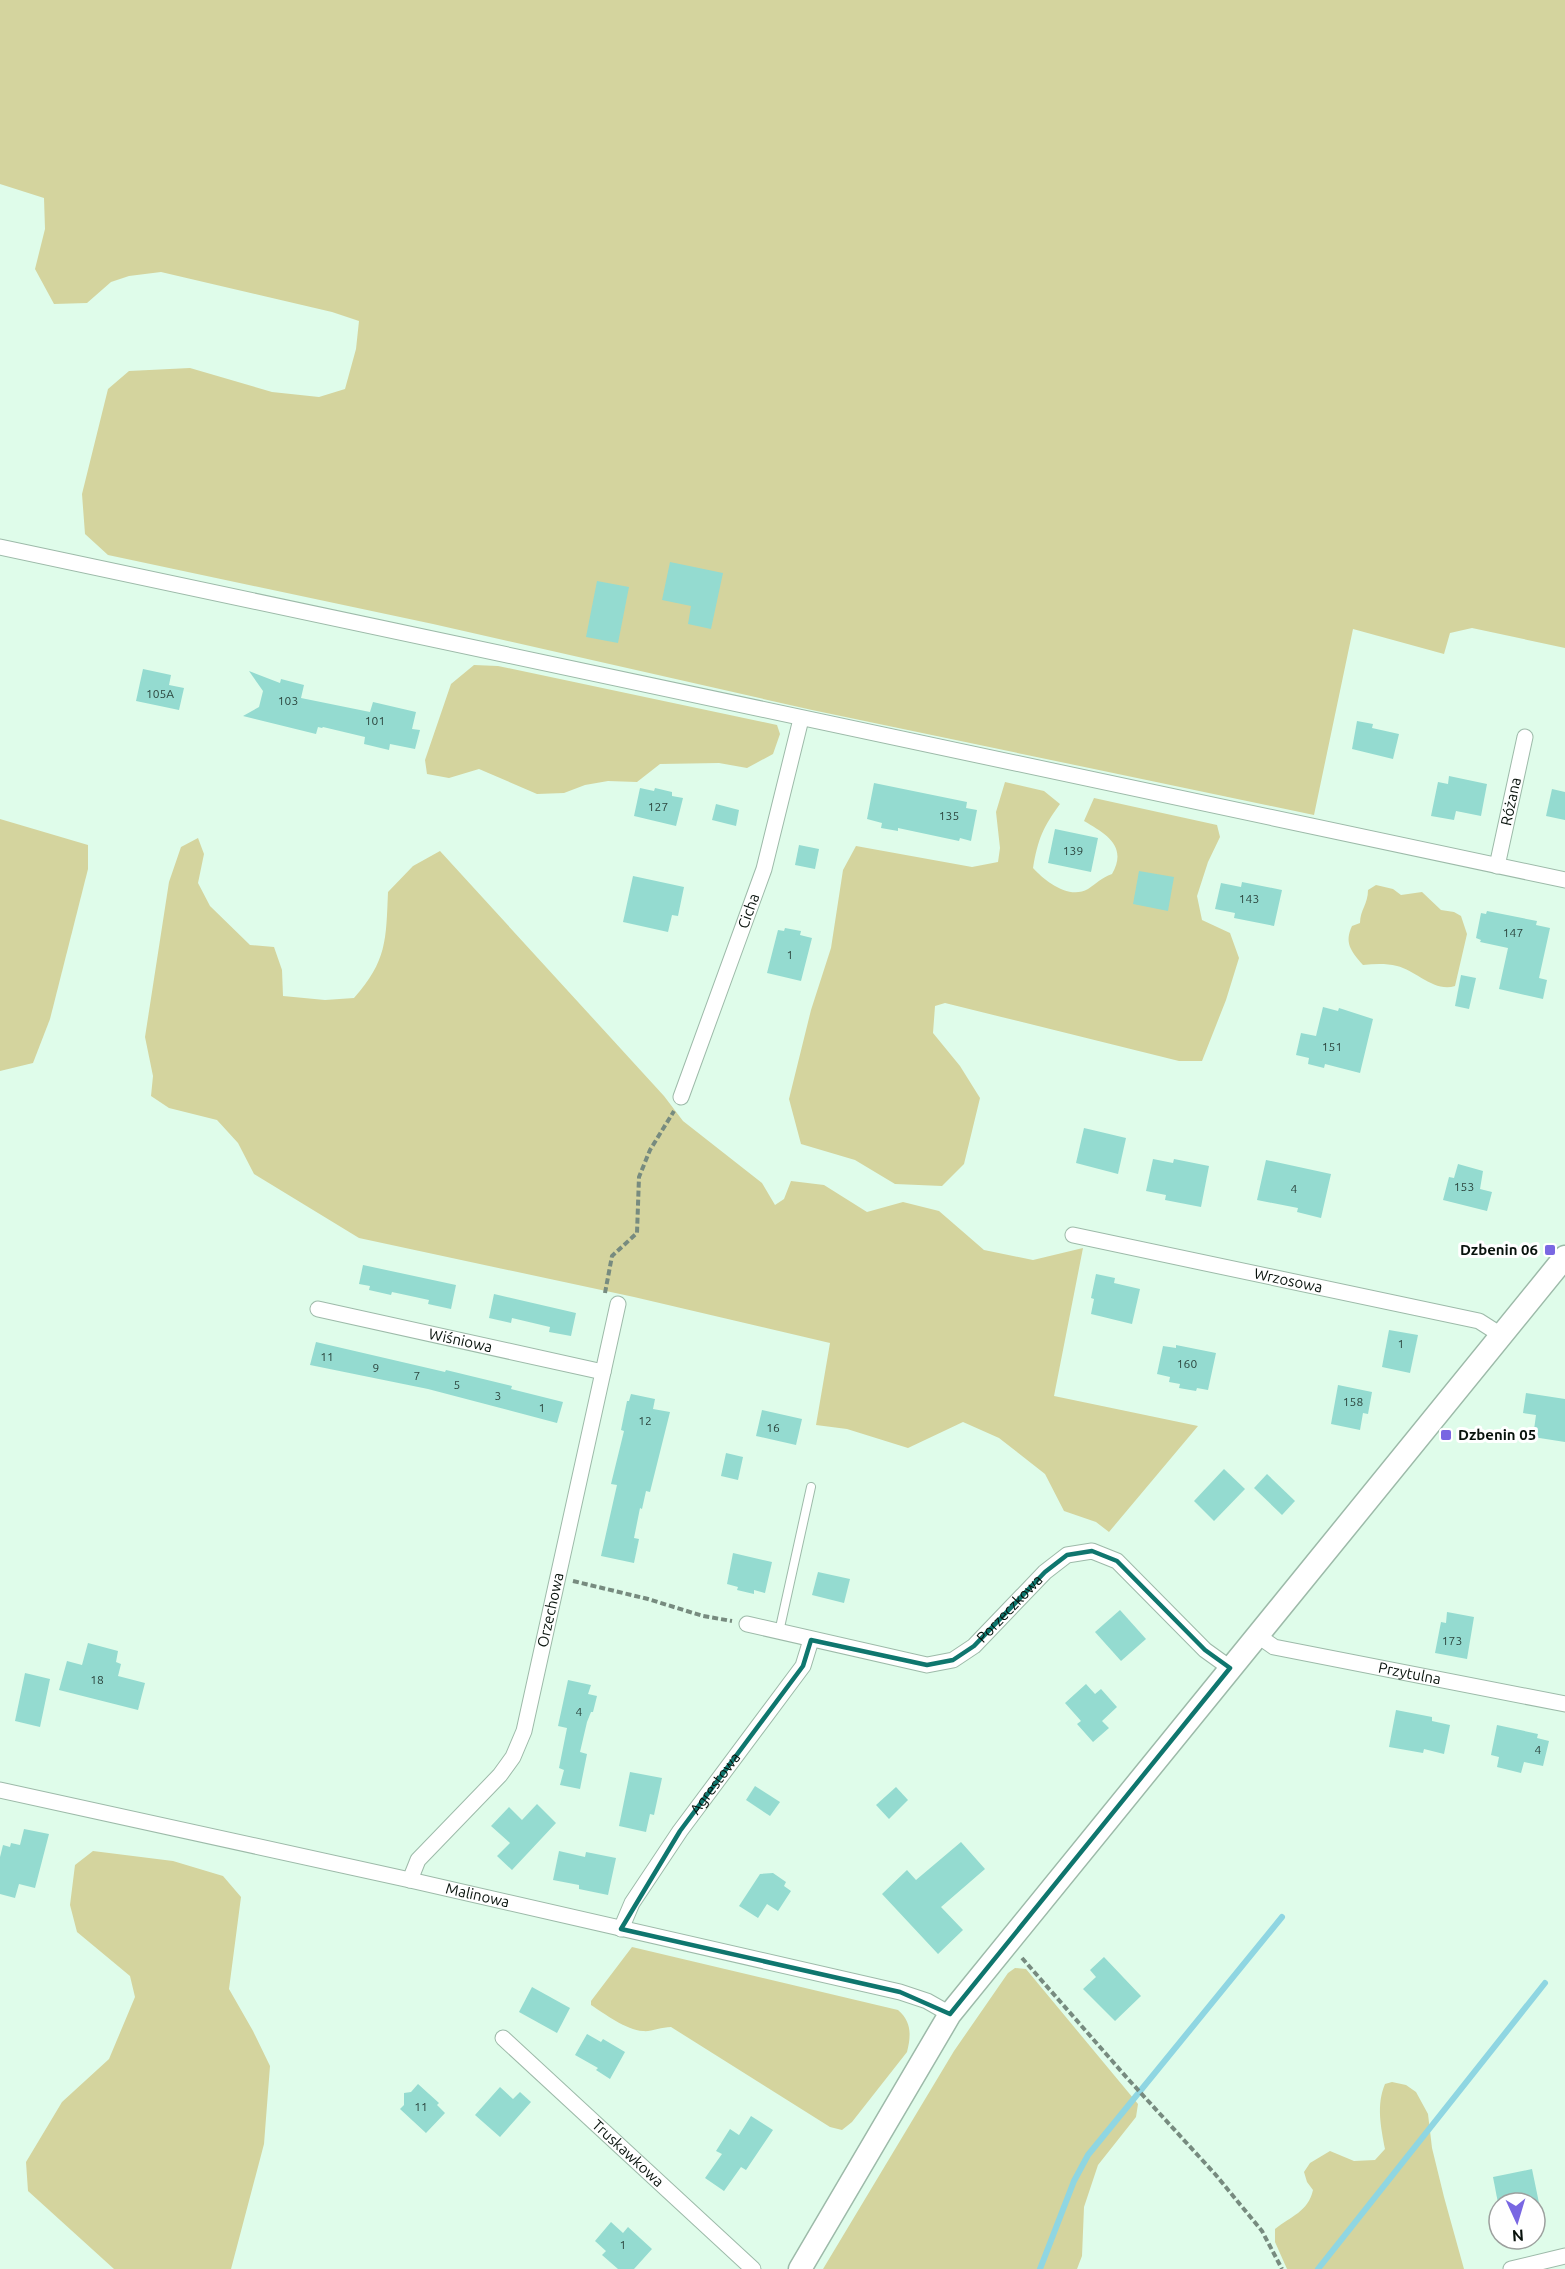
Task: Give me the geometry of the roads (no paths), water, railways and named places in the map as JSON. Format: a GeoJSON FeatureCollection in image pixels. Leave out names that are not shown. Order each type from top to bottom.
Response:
{"type":"FeatureCollection","features":[{"type":"Feature","properties":{"kind":"street"},"geometry":{"type":"LineString","coordinates":[[0,547],[1565,880]]}},
{"type":"Feature","properties":{"kind":"street","name":"Cicha"},"geometry":{"type":"LineString","coordinates":[[681,1097],[764,869],[801,718]]}},
{"type":"Feature","properties":{"kind":"street","name":"Różana"},"geometry":{"type":"LineString","coordinates":[[1497,866],[1526,737]]}},
{"type":"Feature","properties":{"kind":"street","name":"Wrzosowa"},"geometry":{"type":"LineString","coordinates":[[1073,1235],[1479,1321],[1501,1335]]}},
{"type":"Feature","properties":{"kind":"street"},"geometry":{"type":"LineString","coordinates":[[800,2269],[950,2014],[1565,1257]]}},
{"type":"Feature","properties":{"kind":"street","name":"Orzechowa"},"geometry":{"type":"LineString","coordinates":[[410,1881],[418,1860],[493,1783],[513,1757],[524,1731],[603,1372],[611,1302]]}},
{"type":"Feature","properties":{"kind":"street","name":"Wiśniowa"},"geometry":{"type":"LineString","coordinates":[[318,1309],[603,1372]]}},
{"type":"Feature","properties":{"kind":"street","name":"Porzeczkowa"},"geometry":{"type":"LineString","coordinates":[[747,1624],[927,1665],[953,1660],[974,1646],[1045,1572],[1067,1555],[1092,1551],[1117,1561],[1205,1650],[1230,1668]]}},
{"type":"Feature","properties":{"kind":"street","name":"Przytulna"},"geometry":{"type":"LineString","coordinates":[[1257,1635],[1274,1647],[1565,1704]]}},
{"type":"Feature","properties":{"kind":"street","name":"Agrestowa"},"geometry":{"type":"LineString","coordinates":[[621,1929],[632,1903],[681,1831],[803,1666],[812,1640]]}},
{"type":"Feature","properties":{"kind":"street","name":"Malinowa"},"geometry":{"type":"LineString","coordinates":[[0,1790],[900,1992],[927,2001],[950,2014]]}},
{"type":"Feature","properties":{"kind":"street","name":"Truskawkowa"},"geometry":{"type":"LineString","coordinates":[[503,2038],[753,2269]]}},
{"type":"Feature","properties":{"kind":"street"},"geometry":{"type":"LineString","coordinates":[[1511,2269],[1565,2256]]}},
{"type":"Feature","properties":{"kind":"lane"},"geometry":{"type":"LineString","coordinates":[[779,1632],[811,1487]]}},
{"type":"Feature","properties":{"kind":"waterway"},"geometry":{"type":"LineString","coordinates":[[1040,2269],[1074,2181],[1088,2155],[1282,1917]]}},
{"type":"Feature","properties":{"kind":"waterway"},"geometry":{"type":"LineString","coordinates":[[1318,2269],[1545,1983]]}},
{"type":"Feature","properties":{"kind":"place","name":"Dzbenin 06"},"geometry":{"type":"Point","coordinates":[1550,1250]}},
{"type":"Feature","properties":{"kind":"place","name":"Dzbenin 05"},"geometry":{"type":"Point","coordinates":[1446,1435]}}]}
